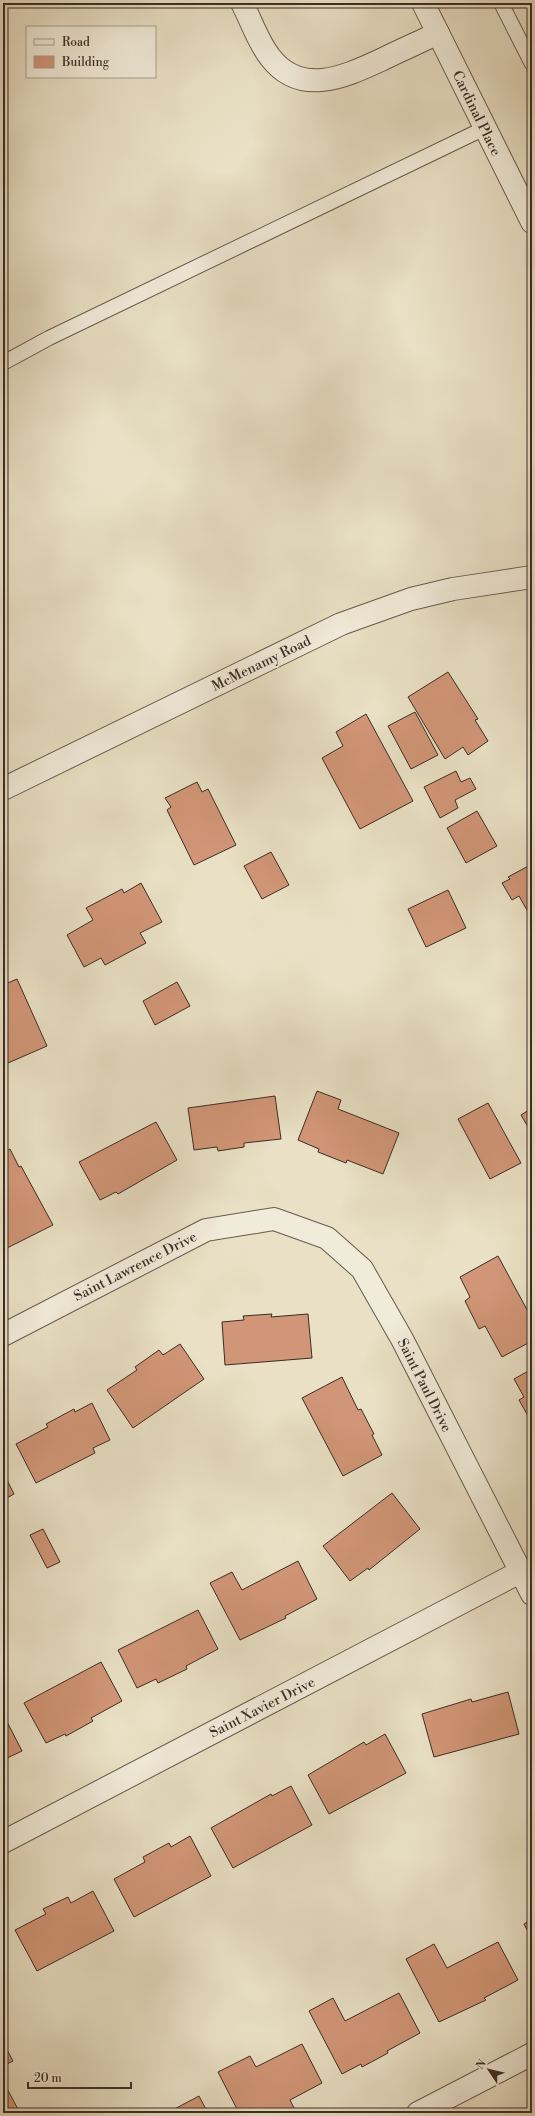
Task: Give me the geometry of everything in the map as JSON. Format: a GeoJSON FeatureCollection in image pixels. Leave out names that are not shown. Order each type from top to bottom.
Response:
{"type":"FeatureCollection","features":[{"type":"Feature","properties":{"kind":"street"},"geometry":{"type":"LineString","coordinates":[[242,3],[269,57],[277,65],[297,78],[318,81],[343,76],[438,33]]}},
{"type":"Feature","properties":{"kind":"street","name":"Cardinal Place"},"geometry":{"type":"LineString","coordinates":[[423,3],[532,222]]}},
{"type":"Feature","properties":{"kind":"street","name":"McMenamy Road"},"geometry":{"type":"LineString","coordinates":[[3,789],[341,624],[411,599],[453,589],[531,581]]}},
{"type":"Feature","properties":{"kind":"street","name":"Saint Lawrence Drive"},"geometry":{"type":"LineString","coordinates":[[3,1334],[206,1230],[274,1219]]}},
{"type":"Feature","properties":{"kind":"street","name":"Saint Paul Drive"},"geometry":{"type":"LineString","coordinates":[[274,1219],[327,1238],[362,1269],[402,1339],[532,1594]]}},
{"type":"Feature","properties":{"kind":"street","name":"Saint Xavier Drive"},"geometry":{"type":"LineString","coordinates":[[3,1842],[520,1572]]}},
{"type":"Feature","properties":{"kind":"street"},"geometry":{"type":"LineString","coordinates":[[418,2113],[532,2054]]}},
{"type":"Feature","properties":{"kind":"lane"},"geometry":{"type":"LineString","coordinates":[[501,3],[532,64]]}},
{"type":"Feature","properties":{"kind":"lane"},"geometry":{"type":"LineString","coordinates":[[3,363],[49,338],[484,128]]}},
{"type":"Feature","properties":{"kind":"building"},"geometry":{"type":"Polygon","coordinates":[[[448,672],[478,719],[475,720],[488,741],[468,755],[463,747],[445,759],[408,697],[448,672]]]}},
{"type":"Feature","properties":{"kind":"building"},"geometry":{"type":"Polygon","coordinates":[[[415,712],[438,755],[411,769],[388,726],[415,712]]]}},
{"type":"Feature","properties":{"kind":"building"},"geometry":{"type":"Polygon","coordinates":[[[366,714],[413,801],[360,829],[322,758],[343,746],[336,732],[366,714]]]}},
{"type":"Feature","properties":{"kind":"building"},"geometry":{"type":"Polygon","coordinates":[[[456,771],[461,782],[470,778],[476,789],[455,800],[458,808],[440,818],[424,787],[456,771]]]}},
{"type":"Feature","properties":{"kind":"building"},"geometry":{"type":"Polygon","coordinates":[[[197,782],[202,792],[208,789],[236,845],[194,865],[167,810],[171,807],[165,798],[197,782]]]}},
{"type":"Feature","properties":{"kind":"building"},"geometry":{"type":"Polygon","coordinates":[[[477,811],[497,846],[466,863],[447,828],[477,811]]]}},
{"type":"Feature","properties":{"kind":"building"},"geometry":{"type":"Polygon","coordinates":[[[271,852],[289,885],[262,899],[244,866],[271,852]]]}},
{"type":"Feature","properties":{"kind":"building"},"geometry":{"type":"Polygon","coordinates":[[[532,864],[532,919],[519,896],[512,900],[502,883],[510,879],[508,877],[532,864]]]}},
{"type":"Feature","properties":{"kind":"building"},"geometry":{"type":"Polygon","coordinates":[[[141,883],[162,922],[140,933],[146,943],[105,965],[101,958],[84,967],[67,935],[93,920],[86,908],[122,889],[124,893],[141,883]]]}},
{"type":"Feature","properties":{"kind":"building"},"geometry":{"type":"Polygon","coordinates":[[[448,890],[466,928],[426,947],[408,909],[448,890]]]}},
{"type":"Feature","properties":{"kind":"building"},"geometry":{"type":"Polygon","coordinates":[[[17,979],[47,1046],[8,1063],[3,1055],[3,985],[17,979]]]}},
{"type":"Feature","properties":{"kind":"building"},"geometry":{"type":"Polygon","coordinates":[[[177,982],[190,1006],[155,1025],[143,1001],[177,982]]]}},
{"type":"Feature","properties":{"kind":"building"},"geometry":{"type":"Polygon","coordinates":[[[317,1091],[341,1100],[338,1109],[399,1133],[383,1174],[347,1160],[346,1163],[318,1152],[319,1149],[298,1140],[317,1091]]]}},
{"type":"Feature","properties":{"kind":"building"},"geometry":{"type":"Polygon","coordinates":[[[275,1096],[281,1139],[244,1143],[244,1147],[218,1151],[217,1147],[194,1150],[188,1108],[275,1096]]]}},
{"type":"Feature","properties":{"kind":"building"},"geometry":{"type":"Polygon","coordinates":[[[488,1103],[521,1163],[490,1179],[458,1119],[488,1103]]]}},
{"type":"Feature","properties":{"kind":"building"},"geometry":{"type":"Polygon","coordinates":[[[532,1108],[532,1134],[521,1115],[532,1108]]]}},
{"type":"Feature","properties":{"kind":"building"},"geometry":{"type":"Polygon","coordinates":[[[156,1122],[177,1160],[118,1194],[116,1192],[100,1200],[79,1162],[156,1122]]]}},
{"type":"Feature","properties":{"kind":"building"},"geometry":{"type":"Polygon","coordinates":[[[10,1149],[19,1167],[21,1166],[53,1225],[5,1249],[3,1245],[3,1153],[10,1149]]]}},
{"type":"Feature","properties":{"kind":"building"},"geometry":{"type":"Polygon","coordinates":[[[498,1256],[532,1319],[532,1341],[502,1357],[485,1326],[479,1329],[465,1301],[470,1297],[460,1277],[498,1256]]]}},
{"type":"Feature","properties":{"kind":"building"},"geometry":{"type":"Polygon","coordinates":[[[272,1314],[271,1317],[308,1314],[312,1358],[225,1365],[222,1322],[244,1320],[243,1316],[272,1314]]]}},
{"type":"Feature","properties":{"kind":"building"},"geometry":{"type":"Polygon","coordinates":[[[180,1344],[204,1379],[133,1428],[107,1390],[137,1370],[135,1367],[159,1350],[163,1355],[180,1344]]]}},
{"type":"Feature","properties":{"kind":"building"},"geometry":{"type":"Polygon","coordinates":[[[532,1369],[532,1423],[519,1400],[524,1397],[514,1379],[532,1369]]]}},
{"type":"Feature","properties":{"kind":"building"},"geometry":{"type":"Polygon","coordinates":[[[342,1377],[358,1410],[361,1409],[374,1434],[372,1435],[382,1455],[343,1476],[302,1398],[342,1377]]]}},
{"type":"Feature","properties":{"kind":"building"},"geometry":{"type":"Polygon","coordinates":[[[92,1403],[110,1440],[93,1448],[95,1453],[36,1483],[16,1444],[48,1427],[46,1424],[74,1409],[75,1412],[92,1403]]]}},
{"type":"Feature","properties":{"kind":"building"},"geometry":{"type":"Polygon","coordinates":[[[3,1472],[14,1494],[3,1500],[3,1472]]]}},
{"type":"Feature","properties":{"kind":"building"},"geometry":{"type":"Polygon","coordinates":[[[392,1493],[420,1529],[369,1570],[368,1568],[350,1581],[323,1546],[392,1493]]]}},
{"type":"Feature","properties":{"kind":"building"},"geometry":{"type":"Polygon","coordinates":[[[43,1529],[60,1562],[47,1568],[30,1535],[43,1529]]]}},
{"type":"Feature","properties":{"kind":"building"},"geometry":{"type":"Polygon","coordinates":[[[298,1561],[317,1599],[285,1616],[286,1618],[240,1640],[210,1583],[232,1572],[242,1590],[298,1561]]]}},
{"type":"Feature","properties":{"kind":"building"},"geometry":{"type":"Polygon","coordinates":[[[198,1610],[218,1649],[186,1666],[187,1669],[158,1683],[156,1679],[137,1688],[118,1650],[198,1610]]]}},
{"type":"Feature","properties":{"kind":"building"},"geometry":{"type":"Polygon","coordinates":[[[101,1662],[122,1701],[91,1718],[93,1721],[66,1736],[65,1734],[46,1743],[24,1703],[101,1662]]]}},
{"type":"Feature","properties":{"kind":"building"},"geometry":{"type":"Polygon","coordinates":[[[508,1692],[519,1734],[434,1757],[422,1714],[471,1699],[472,1702],[508,1692]]]}},
{"type":"Feature","properties":{"kind":"building"},"geometry":{"type":"Polygon","coordinates":[[[3,1714],[22,1751],[3,1760],[3,1714]]]}},
{"type":"Feature","properties":{"kind":"building"},"geometry":{"type":"Polygon","coordinates":[[[385,1734],[406,1773],[329,1814],[308,1775],[364,1742],[366,1745],[385,1734]]]}},
{"type":"Feature","properties":{"kind":"building"},"geometry":{"type":"Polygon","coordinates":[[[291,1786],[312,1825],[233,1868],[211,1828],[271,1794],[272,1796],[291,1786]]]}},
{"type":"Feature","properties":{"kind":"building"},"geometry":{"type":"Polygon","coordinates":[[[190,1836],[211,1876],[134,1917],[114,1879],[145,1862],[143,1857],[169,1843],[171,1847],[190,1836]]]}},
{"type":"Feature","properties":{"kind":"building"},"geometry":{"type":"Polygon","coordinates":[[[93,1891],[114,1931],[37,1971],[15,1930],[46,1914],[43,1909],[68,1897],[71,1903],[93,1891]]]}},
{"type":"Feature","properties":{"kind":"building"},"geometry":{"type":"Polygon","coordinates":[[[532,1919],[532,1939],[524,1924],[532,1919]]]}},
{"type":"Feature","properties":{"kind":"building"},"geometry":{"type":"Polygon","coordinates":[[[498,1942],[518,1980],[484,1998],[486,2000],[439,2022],[406,1959],[434,1944],[447,1968],[498,1942]]]}},
{"type":"Feature","properties":{"kind":"building"},"geometry":{"type":"Polygon","coordinates":[[[399,1993],[420,2033],[362,2067],[361,2064],[342,2074],[309,2011],[333,1998],[345,2021],[399,1993]]]}},
{"type":"Feature","properties":{"kind":"building"},"geometry":{"type":"Polygon","coordinates":[[[4,2044],[13,2061],[3,2066],[3,2045],[4,2044]]]}},
{"type":"Feature","properties":{"kind":"building"},"geometry":{"type":"Polygon","coordinates":[[[302,2044],[322,2083],[290,2100],[294,2108],[285,2113],[239,2113],[218,2072],[250,2056],[256,2067],[302,2044]]]}},
{"type":"Feature","properties":{"kind":"building"},"geometry":{"type":"Polygon","coordinates":[[[3,2081],[20,2113],[3,2113],[3,2081]]]}},
{"type":"Feature","properties":{"kind":"building"},"geometry":{"type":"Polygon","coordinates":[[[199,2096],[208,2113],[167,2113],[199,2096]]]}}]}
